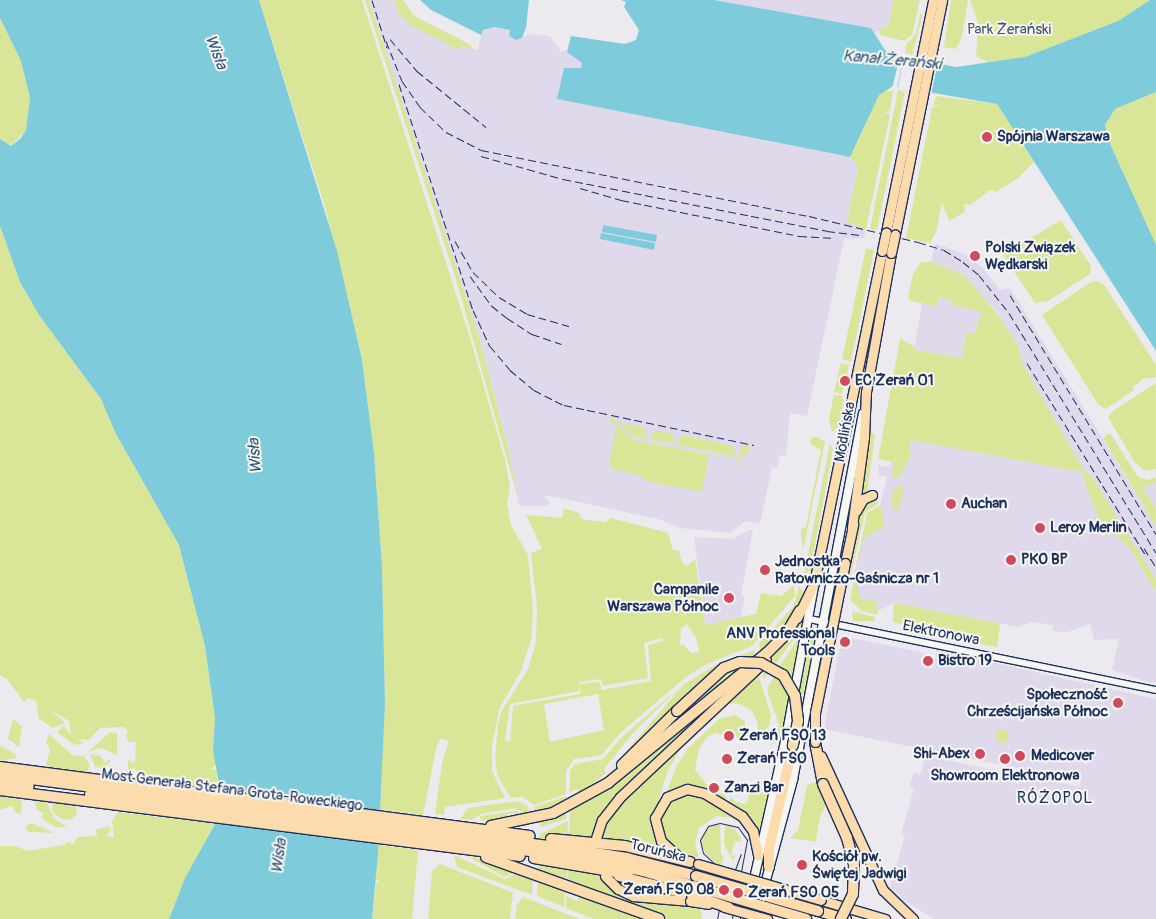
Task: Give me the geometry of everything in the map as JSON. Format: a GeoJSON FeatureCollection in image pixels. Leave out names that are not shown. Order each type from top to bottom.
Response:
{"type":"FeatureCollection","features":[{"type":"Feature","properties":{"kind":"highway"},"geometry":{"type":"LineString","coordinates":[[513,844],[621,773],[761,659],[782,638],[800,611]]}},
{"type":"Feature","properties":{"kind":"highway"},"geometry":{"type":"LineString","coordinates":[[584,798],[718,672],[740,662],[768,665],[790,684],[797,703],[798,721],[770,842],[769,868]]}},
{"type":"Feature","properties":{"kind":"highway"},"geometry":{"type":"LineString","coordinates":[[815,742],[823,784],[847,838],[854,864],[853,894],[841,919]]}},
{"type":"Feature","properties":{"kind":"highway"},"geometry":{"type":"LineString","coordinates":[[0,767],[459,838],[513,844],[572,887],[659,919]]}},
{"type":"Feature","properties":{"kind":"highway","name":"Most Generała Stefana Grota-Roweckiego"},"geometry":{"type":"LineString","coordinates":[[0,775],[459,838]]}},
{"type":"Feature","properties":{"kind":"highway","name":"Most Generała Stefana Grota-Roweckiego"},"geometry":{"type":"LineString","coordinates":[[0,782],[459,838]]}},
{"type":"Feature","properties":{"kind":"highway"},"geometry":{"type":"LineString","coordinates":[[0,790],[459,838],[578,854],[693,890],[729,908]]}},
{"type":"Feature","properties":{"kind":"highway","name":"Toruńska"},"geometry":{"type":"LineString","coordinates":[[459,838],[578,854],[693,890],[806,919]]}},
{"type":"Feature","properties":{"kind":"highway"},"geometry":{"type":"LineString","coordinates":[[578,854],[634,848],[694,863]]}},
{"type":"Feature","properties":{"kind":"highway","name":"Toruńska"},"geometry":{"type":"LineString","coordinates":[[693,890],[820,906],[846,919]]}},
{"type":"Feature","properties":{"kind":"main road","name":"Modlińska"},"geometry":{"type":"LineString","coordinates":[[926,58],[932,0]]}},
{"type":"Feature","properties":{"kind":"main road","name":"Modlińska"},"geometry":{"type":"LineString","coordinates":[[745,919],[810,619],[814,583],[886,232],[926,58],[942,0]]}},
{"type":"Feature","properties":{"kind":"main road","name":"Modlińska"},"geometry":{"type":"LineString","coordinates":[[757,919],[793,780],[824,622],[892,253],[918,94]]}},
{"type":"Feature","properties":{"kind":"main road"},"geometry":{"type":"LineString","coordinates":[[863,414],[864,437],[852,527],[815,713],[815,742],[883,890],[913,919]]}},
{"type":"Feature","properties":{"kind":"main road"},"geometry":{"type":"LineString","coordinates":[[852,527],[859,504],[872,495]]}},
{"type":"Feature","properties":{"kind":"main road"},"geometry":{"type":"LineString","coordinates":[[596,838],[600,824],[615,802],[768,658],[800,611],[814,583]]}},
{"type":"Feature","properties":{"kind":"main road","name":"Toruńska"},"geometry":{"type":"LineString","coordinates":[[758,855],[753,831],[742,816],[704,793],[687,789],[675,792],[665,799],[658,810],[655,822],[663,844],[694,863],[820,906],[885,919]]}},
{"type":"Feature","properties":{"kind":"main road"},"geometry":{"type":"LineString","coordinates":[[606,876],[618,889],[633,896],[693,890]]}},
{"type":"Feature","properties":{"kind":"main road"},"geometry":{"type":"LineString","coordinates":[[729,908],[767,919]]}},
{"type":"Feature","properties":{"kind":"street","name":"Elektronowa"},"geometry":{"type":"LineString","coordinates":[[810,619],[1156,690]]}},
{"type":"Feature","properties":{"kind":"shaded area"},"geometry":{"type":"Polygon","coordinates":[[[369,0],[394,0],[399,15],[459,50],[463,46],[478,50],[482,30],[494,27],[510,30],[521,38],[529,34],[550,36],[561,52],[566,50],[582,63],[581,69],[564,68],[558,99],[854,158],[858,166],[847,222],[866,229],[864,238],[844,239],[807,416],[790,413],[786,456],[780,455],[777,468],[772,467],[760,524],[746,521],[730,533],[680,528],[658,519],[544,496],[550,503],[546,506],[519,506],[507,444],[479,337],[369,0]]]}},
{"type":"Feature","properties":{"kind":"shaded area"},"geometry":{"type":"Polygon","coordinates":[[[714,0],[893,0],[889,25],[875,33],[871,32],[871,28],[714,0]]]}},
{"type":"Feature","properties":{"kind":"shaded area"},"geometry":{"type":"Polygon","coordinates":[[[935,243],[964,254],[983,268],[1000,290],[1010,288],[1156,526],[1156,580],[1091,475],[1085,472],[1024,366],[1018,346],[1000,316],[993,307],[931,262],[935,243]]]}},
{"type":"Feature","properties":{"kind":"shaded area"},"geometry":{"type":"Polygon","coordinates":[[[939,297],[952,301],[952,305],[982,312],[974,334],[966,332],[962,358],[914,350],[922,303],[937,306],[939,297]]]}},
{"type":"Feature","properties":{"kind":"shaded area"},"geometry":{"type":"Polygon","coordinates":[[[896,437],[1081,472],[1105,536],[1112,531],[1129,547],[1156,592],[1156,682],[1151,683],[1112,670],[1119,639],[1094,640],[1090,624],[1065,633],[1052,630],[1053,625],[1031,622],[1018,627],[895,603],[877,611],[860,608],[854,574],[868,513],[880,505],[887,477],[879,475],[878,465],[889,467],[896,437]]]}},
{"type":"Feature","properties":{"kind":"shaded area"},"geometry":{"type":"Polygon","coordinates":[[[1156,482],[1156,509],[1143,488],[1156,482]]]}},
{"type":"Feature","properties":{"kind":"shaded area"},"geometry":{"type":"Polygon","coordinates":[[[749,530],[753,530],[741,595],[745,596],[740,618],[705,625],[694,537],[732,539],[749,530]]]}},
{"type":"Feature","properties":{"kind":"shaded area"},"geometry":{"type":"Polygon","coordinates":[[[842,636],[925,653],[923,665],[933,667],[937,650],[1156,699],[1156,919],[934,919],[905,901],[890,886],[905,836],[901,834],[914,788],[909,786],[914,772],[921,774],[925,756],[1080,787],[1081,781],[824,729],[842,636]]]}},
{"type":"Feature","properties":{"kind":"green space"},"geometry":{"type":"Polygon","coordinates":[[[259,0],[362,0],[471,341],[505,460],[510,487],[507,504],[511,525],[528,555],[533,612],[531,640],[521,671],[500,707],[492,746],[492,771],[505,798],[445,807],[444,815],[435,814],[442,763],[449,741],[444,739],[440,739],[436,749],[423,815],[379,809],[385,704],[382,566],[374,453],[362,360],[325,207],[259,0]]]}},
{"type":"Feature","properties":{"kind":"green space"},"geometry":{"type":"Polygon","coordinates":[[[365,0],[369,0],[479,337],[507,444],[518,498],[455,276],[365,0]]]}},
{"type":"Feature","properties":{"kind":"green space"},"geometry":{"type":"Polygon","coordinates":[[[394,0],[403,0],[414,16],[471,45],[472,49],[463,46],[459,50],[412,26],[399,15],[394,0]]]}},
{"type":"Feature","properties":{"kind":"green space"},"geometry":{"type":"Polygon","coordinates":[[[893,0],[920,0],[912,35],[904,41],[881,35],[879,31],[889,25],[893,0]]]}},
{"type":"Feature","properties":{"kind":"green space"},"geometry":{"type":"Polygon","coordinates":[[[951,0],[968,0],[962,36],[956,49],[944,47],[951,0]]]}},
{"type":"Feature","properties":{"kind":"green space","name":"Park Żerański"},"geometry":{"type":"Polygon","coordinates":[[[970,0],[1150,0],[1118,21],[1025,57],[991,64],[976,56],[979,26],[970,0]]]}},
{"type":"Feature","properties":{"kind":"green space"},"geometry":{"type":"Polygon","coordinates":[[[920,14],[923,14],[912,55],[905,53],[906,45],[916,34],[920,14]]]}},
{"type":"Feature","properties":{"kind":"green space"},"geometry":{"type":"Polygon","coordinates":[[[0,18],[21,61],[30,98],[26,130],[11,146],[0,139],[0,18]]]}},
{"type":"Feature","properties":{"kind":"green space"},"geometry":{"type":"Polygon","coordinates":[[[886,89],[888,92],[893,90],[890,111],[884,112],[890,114],[866,229],[847,222],[858,166],[850,157],[879,95],[886,89]]]}},
{"type":"Feature","properties":{"kind":"green space"},"geometry":{"type":"Polygon","coordinates":[[[898,90],[905,92],[877,230],[870,229],[898,90]]]}},
{"type":"Feature","properties":{"kind":"green space"},"geometry":{"type":"Polygon","coordinates":[[[1156,92],[1156,245],[1111,146],[1105,125],[1115,109],[1156,92]]]}},
{"type":"Feature","properties":{"kind":"green space","name":"Spójnia Warszawa"},"geometry":{"type":"Polygon","coordinates":[[[936,96],[997,104],[1034,162],[1018,178],[996,192],[990,190],[970,205],[964,204],[965,212],[949,221],[942,203],[936,232],[930,243],[906,238],[932,108],[944,103],[933,106],[936,96]]]}},
{"type":"Feature","properties":{"kind":"green space"},"geometry":{"type":"Polygon","coordinates":[[[1061,220],[1091,266],[1090,274],[1048,301],[1035,303],[1003,255],[1061,220]]]}},
{"type":"Feature","properties":{"kind":"green space"},"geometry":{"type":"Polygon","coordinates":[[[0,226],[20,282],[39,315],[101,399],[116,434],[179,545],[205,646],[215,718],[213,751],[216,765],[211,769],[217,770],[217,788],[144,779],[144,771],[136,771],[134,766],[131,771],[128,770],[128,760],[135,763],[136,742],[128,742],[126,734],[129,733],[124,727],[100,728],[89,740],[77,739],[84,743],[74,745],[57,732],[64,726],[71,735],[69,721],[51,710],[65,723],[53,728],[39,719],[36,701],[29,698],[24,702],[7,679],[0,675],[0,226]]]}},
{"type":"Feature","properties":{"kind":"green space"},"geometry":{"type":"Polygon","coordinates":[[[866,248],[874,250],[851,362],[842,359],[866,248]]]}},
{"type":"Feature","properties":{"kind":"green space"},"geometry":{"type":"Polygon","coordinates":[[[921,262],[931,262],[964,275],[1000,317],[1018,346],[1024,366],[1085,472],[1091,475],[1156,580],[1156,592],[1129,547],[1112,532],[1105,537],[1081,472],[911,440],[909,450],[912,453],[899,478],[892,478],[893,462],[878,459],[900,339],[914,346],[914,350],[962,358],[966,332],[974,334],[982,312],[952,305],[952,301],[939,297],[937,306],[911,301],[908,298],[913,274],[921,262]]]}},
{"type":"Feature","properties":{"kind":"green space"},"geometry":{"type":"Polygon","coordinates":[[[1098,281],[1105,286],[1156,365],[1156,377],[1143,379],[1133,387],[1134,390],[1106,409],[1098,404],[1042,315],[1091,282],[1098,281]]]}},
{"type":"Feature","properties":{"kind":"green space"},"geometry":{"type":"Polygon","coordinates":[[[841,363],[849,365],[842,394],[834,392],[841,363]]]}},
{"type":"Feature","properties":{"kind":"green space"},"geometry":{"type":"Polygon","coordinates":[[[1156,383],[1156,469],[1145,471],[1135,463],[1108,417],[1114,410],[1156,383]]]}},
{"type":"Feature","properties":{"kind":"green space"},"geometry":{"type":"Polygon","coordinates":[[[834,395],[842,396],[844,401],[838,427],[832,432],[829,418],[834,395]]]}},
{"type":"Feature","properties":{"kind":"green space"},"geometry":{"type":"Polygon","coordinates":[[[610,418],[616,419],[614,422],[645,428],[646,437],[651,438],[655,430],[673,434],[673,442],[678,443],[682,435],[734,446],[735,454],[740,455],[741,447],[747,444],[750,448],[746,455],[739,457],[632,436],[622,426],[609,422],[610,418]]]}},
{"type":"Feature","properties":{"kind":"green space"},"geometry":{"type":"Polygon","coordinates":[[[611,426],[620,428],[633,440],[738,460],[743,465],[741,475],[742,467],[737,461],[709,455],[702,492],[645,481],[642,476],[612,469],[609,464],[616,429],[611,426]]]}},
{"type":"Feature","properties":{"kind":"green space"},"geometry":{"type":"Polygon","coordinates":[[[869,431],[875,435],[867,494],[860,499],[869,431]]]}},
{"type":"Feature","properties":{"kind":"green space"},"geometry":{"type":"Polygon","coordinates":[[[1110,433],[1138,477],[1149,480],[1156,477],[1156,482],[1143,488],[1156,509],[1156,526],[1103,438],[1110,433]]]}},
{"type":"Feature","properties":{"kind":"green space"},"geometry":{"type":"Polygon","coordinates":[[[817,437],[825,442],[803,551],[801,530],[806,526],[821,450],[810,444],[811,438],[817,437]]]}},
{"type":"Feature","properties":{"kind":"green space"},"geometry":{"type":"Polygon","coordinates":[[[830,443],[833,450],[810,571],[804,575],[830,443]]]}},
{"type":"Feature","properties":{"kind":"green space"},"geometry":{"type":"Polygon","coordinates":[[[904,486],[899,509],[894,510],[891,499],[895,487],[904,486]]]}},
{"type":"Feature","properties":{"kind":"green space"},"geometry":{"type":"Polygon","coordinates":[[[873,499],[879,503],[865,512],[847,592],[862,507],[873,499]]]}},
{"type":"Feature","properties":{"kind":"green space"},"geometry":{"type":"Polygon","coordinates":[[[881,505],[885,526],[864,538],[855,575],[860,599],[876,601],[878,615],[862,611],[850,600],[867,513],[881,505]]]}},
{"type":"Feature","properties":{"kind":"green space"},"geometry":{"type":"Polygon","coordinates":[[[564,508],[579,513],[581,518],[587,520],[605,522],[611,518],[668,533],[673,550],[679,551],[682,563],[687,566],[695,559],[705,625],[756,614],[761,593],[781,596],[794,585],[795,596],[752,646],[707,664],[686,677],[620,733],[602,755],[574,759],[566,771],[566,794],[534,805],[523,797],[510,797],[498,777],[495,758],[498,725],[501,712],[528,669],[536,642],[537,608],[531,553],[542,549],[526,515],[562,518],[564,508]],[[687,624],[681,628],[680,645],[684,645],[691,653],[699,652],[696,638],[687,624]],[[663,638],[644,643],[648,678],[603,686],[601,679],[579,682],[579,691],[510,704],[505,741],[510,741],[513,706],[580,694],[580,684],[599,682],[602,690],[651,681],[648,645],[663,641],[663,638]],[[598,694],[544,704],[550,742],[604,730],[598,694]]]}},
{"type":"Feature","properties":{"kind":"green space"},"geometry":{"type":"Polygon","coordinates":[[[799,586],[804,593],[799,606],[788,624],[761,655],[759,643],[794,606],[799,586]]]}},
{"type":"Feature","properties":{"kind":"green space"},"geometry":{"type":"Polygon","coordinates":[[[894,603],[998,623],[1000,627],[997,647],[929,633],[921,635],[910,626],[893,622],[894,603]]]}},
{"type":"Feature","properties":{"kind":"green space"},"geometry":{"type":"Polygon","coordinates":[[[852,611],[875,617],[875,621],[853,621],[852,611]]]}},
{"type":"Feature","properties":{"kind":"green space"},"geometry":{"type":"Polygon","coordinates":[[[804,613],[800,631],[763,680],[763,666],[785,642],[804,613]]]}},
{"type":"Feature","properties":{"kind":"green space"},"geometry":{"type":"Polygon","coordinates":[[[816,628],[817,632],[804,695],[799,694],[812,630],[816,628]]]}},
{"type":"Feature","properties":{"kind":"green space"},"geometry":{"type":"Polygon","coordinates":[[[803,632],[782,732],[778,741],[770,745],[777,739],[779,725],[767,690],[776,671],[803,632]]]}},
{"type":"Feature","properties":{"kind":"green space"},"geometry":{"type":"Polygon","coordinates":[[[754,650],[756,657],[637,757],[674,709],[607,774],[683,685],[712,667],[754,650]]]}},
{"type":"Feature","properties":{"kind":"green space"},"geometry":{"type":"Polygon","coordinates":[[[757,671],[771,715],[769,725],[757,739],[758,724],[752,711],[740,704],[725,703],[757,671]]]}},
{"type":"Feature","properties":{"kind":"green space"},"geometry":{"type":"Polygon","coordinates":[[[736,683],[595,828],[600,874],[605,882],[634,900],[682,904],[701,910],[702,919],[668,919],[567,880],[570,811],[618,780],[736,683]]]}},
{"type":"Feature","properties":{"kind":"green space"},"geometry":{"type":"Polygon","coordinates":[[[679,688],[633,733],[604,769],[606,773],[574,796],[579,792],[577,789],[570,792],[570,771],[575,764],[603,759],[624,735],[679,688]]]}},
{"type":"Feature","properties":{"kind":"green space"},"geometry":{"type":"Polygon","coordinates":[[[735,715],[745,721],[745,734],[740,738],[716,733],[707,737],[699,749],[695,770],[712,791],[725,792],[726,800],[730,801],[731,796],[735,802],[747,804],[749,793],[764,778],[771,780],[759,837],[755,829],[705,789],[683,786],[666,794],[676,767],[689,747],[719,719],[735,715]]]}},
{"type":"Feature","properties":{"kind":"green space"},"geometry":{"type":"Polygon","coordinates":[[[13,719],[22,726],[19,747],[8,739],[13,719]]]}},
{"type":"Feature","properties":{"kind":"green space"},"geometry":{"type":"Polygon","coordinates":[[[999,729],[1005,729],[1009,736],[1005,743],[999,743],[995,739],[995,733],[999,729]]]}},
{"type":"Feature","properties":{"kind":"green space"},"geometry":{"type":"Polygon","coordinates":[[[110,732],[117,733],[117,755],[101,748],[88,752],[110,732]]]}},
{"type":"Feature","properties":{"kind":"green space"},"geometry":{"type":"Polygon","coordinates":[[[49,734],[72,755],[84,756],[90,765],[87,772],[46,766],[50,749],[46,742],[49,734]]]}},
{"type":"Feature","properties":{"kind":"green space"},"geometry":{"type":"Polygon","coordinates":[[[684,743],[668,770],[653,818],[655,835],[666,851],[600,838],[603,824],[614,807],[684,743]]]}},
{"type":"Feature","properties":{"kind":"green space"},"geometry":{"type":"Polygon","coordinates":[[[0,745],[16,755],[16,758],[0,761],[0,745]]]}},
{"type":"Feature","properties":{"kind":"green space"},"geometry":{"type":"Polygon","coordinates":[[[90,754],[100,756],[106,763],[108,759],[111,761],[103,768],[95,767],[90,754]]]}},
{"type":"Feature","properties":{"kind":"green space"},"geometry":{"type":"Polygon","coordinates":[[[811,783],[817,783],[827,802],[820,817],[816,840],[818,842],[790,838],[798,830],[807,786],[811,783]]]}},
{"type":"Feature","properties":{"kind":"green space"},"geometry":{"type":"Polygon","coordinates":[[[678,793],[695,793],[740,818],[745,826],[732,818],[716,816],[699,828],[695,843],[699,858],[678,852],[661,836],[659,821],[664,804],[678,793]]]}},
{"type":"Feature","properties":{"kind":"green space"},"geometry":{"type":"Polygon","coordinates":[[[566,796],[566,819],[541,827],[534,807],[566,796]]]}},
{"type":"Feature","properties":{"kind":"green space"},"geometry":{"type":"Polygon","coordinates":[[[0,797],[22,800],[21,814],[17,814],[12,806],[0,810],[0,797]]]}},
{"type":"Feature","properties":{"kind":"green space"},"geometry":{"type":"Polygon","coordinates":[[[35,801],[47,803],[55,819],[67,827],[56,827],[45,821],[41,817],[44,813],[37,810],[35,801]]]}},
{"type":"Feature","properties":{"kind":"green space"},"geometry":{"type":"Polygon","coordinates":[[[517,801],[529,807],[526,827],[524,827],[523,813],[515,808],[481,814],[472,820],[460,819],[468,808],[517,801]]]}},
{"type":"Feature","properties":{"kind":"green space"},"geometry":{"type":"Polygon","coordinates":[[[52,803],[76,806],[77,814],[70,820],[60,818],[53,812],[52,803]]]}},
{"type":"Feature","properties":{"kind":"green space"},"geometry":{"type":"Polygon","coordinates":[[[517,811],[522,816],[522,827],[517,826],[515,813],[507,814],[508,818],[481,821],[480,816],[517,811]]]}},
{"type":"Feature","properties":{"kind":"green space"},"geometry":{"type":"Polygon","coordinates":[[[118,812],[215,824],[185,878],[169,919],[0,919],[0,846],[15,846],[28,851],[63,845],[70,841],[72,845],[78,837],[97,836],[96,830],[109,826],[111,830],[107,836],[114,837],[112,821],[118,812]]]}},
{"type":"Feature","properties":{"kind":"green space"},"geometry":{"type":"Polygon","coordinates":[[[568,821],[564,907],[537,896],[540,834],[568,821]]]}},
{"type":"Feature","properties":{"kind":"green space"},"geometry":{"type":"Polygon","coordinates":[[[29,824],[35,824],[53,833],[29,832],[25,828],[29,824]]]}},
{"type":"Feature","properties":{"kind":"green space"},"geometry":{"type":"Polygon","coordinates":[[[713,825],[720,825],[721,854],[724,858],[720,867],[706,854],[701,844],[703,834],[713,825]]]}},
{"type":"Feature","properties":{"kind":"green space"},"geometry":{"type":"Polygon","coordinates":[[[725,825],[735,829],[741,839],[741,842],[735,841],[731,855],[736,856],[733,861],[724,844],[725,825]]]}},
{"type":"Feature","properties":{"kind":"green space"},"geometry":{"type":"Polygon","coordinates":[[[378,845],[418,850],[412,919],[372,919],[376,883],[380,881],[376,880],[378,845]]]}},
{"type":"Feature","properties":{"kind":"green space"},"geometry":{"type":"Polygon","coordinates":[[[454,855],[505,879],[515,874],[523,877],[515,864],[533,867],[532,895],[457,867],[454,855]]]}},
{"type":"Feature","properties":{"kind":"green space"},"geometry":{"type":"Polygon","coordinates":[[[467,856],[486,860],[513,871],[512,874],[504,877],[467,856]]]}},
{"type":"Feature","properties":{"kind":"green space"},"geometry":{"type":"Polygon","coordinates":[[[440,864],[513,893],[510,919],[428,919],[432,871],[440,864]]]}},
{"type":"Feature","properties":{"kind":"green space"},"geometry":{"type":"Polygon","coordinates":[[[610,878],[686,897],[646,896],[624,889],[610,878]]]}},
{"type":"Feature","properties":{"kind":"green space"},"geometry":{"type":"Polygon","coordinates":[[[580,895],[642,919],[594,919],[566,908],[566,896],[577,901],[580,895]]]}},
{"type":"Feature","properties":{"kind":"green space"},"geometry":{"type":"Polygon","coordinates":[[[523,897],[580,919],[515,919],[517,905],[523,897]]]}},
{"type":"Feature","properties":{"kind":"water","name":"Wisła"},"geometry":{"type":"Polygon","coordinates":[[[0,0],[259,0],[337,251],[362,360],[374,453],[382,566],[385,704],[378,854],[372,919],[169,919],[185,878],[215,824],[218,778],[213,751],[215,718],[205,646],[179,545],[116,434],[101,399],[39,315],[20,282],[0,226],[0,139],[11,146],[20,139],[26,130],[30,98],[21,61],[0,18],[0,0]]]}},
{"type":"Feature","properties":{"kind":"water"},"geometry":{"type":"Polygon","coordinates":[[[420,0],[529,0],[526,28],[522,38],[516,40],[509,36],[510,30],[494,27],[483,30],[481,35],[431,10],[420,0]]]}},
{"type":"Feature","properties":{"kind":"water","name":"Kanał Żerański"},"geometry":{"type":"Polygon","coordinates":[[[621,0],[714,0],[871,28],[887,53],[956,67],[1025,57],[1118,21],[1150,0],[1156,0],[1156,92],[1115,109],[1105,125],[1111,146],[1156,245],[1156,351],[997,104],[893,86],[879,95],[850,157],[557,99],[564,68],[581,68],[582,63],[567,52],[571,36],[625,44],[636,40],[639,30],[624,7],[626,2],[621,0]]]}},
{"type":"Feature","properties":{"kind":"water"},"geometry":{"type":"Polygon","coordinates":[[[603,225],[657,235],[656,242],[602,232],[603,225]]]}},
{"type":"Feature","properties":{"kind":"water"},"geometry":{"type":"Polygon","coordinates":[[[601,233],[655,243],[654,250],[600,239],[601,233]]]}},
{"type":"Feature","properties":{"kind":"pier"},"geometry":{"type":"Polygon","coordinates":[[[900,55],[938,62],[931,95],[898,89],[903,58],[897,89],[892,89],[900,55]]]}},
{"type":"Feature","properties":{"kind":"tram line"},"geometry":{"type":"LineString","coordinates":[[717,919],[725,881],[717,866],[703,853],[700,840],[708,826],[720,823],[738,827],[747,840],[732,919]]}},
{"type":"Feature","properties":{"kind":"tram line"},"geometry":{"type":"LineString","coordinates":[[728,889],[741,854]]}},
{"type":"Feature","properties":{"kind":"railway"},"geometry":{"type":"LineString","coordinates":[[372,0],[387,48]]}},
{"type":"Feature","properties":{"kind":"railway"},"geometry":{"type":"LineString","coordinates":[[390,39],[417,71],[486,127]]}},
{"type":"Feature","properties":{"kind":"railway"},"geometry":{"type":"LineString","coordinates":[[386,41],[402,81],[420,107],[446,132],[481,150],[809,216],[918,242],[944,250],[963,262],[979,275],[1009,313],[1156,553]]}},
{"type":"Feature","properties":{"kind":"railway"},"geometry":{"type":"LineString","coordinates":[[399,84],[473,310],[490,346],[510,370],[534,390],[564,405],[754,445]]}},
{"type":"Feature","properties":{"kind":"railway"},"geometry":{"type":"LineString","coordinates":[[481,156],[563,179],[827,231],[860,235]]}},
{"type":"Feature","properties":{"kind":"railway"},"geometry":{"type":"LineString","coordinates":[[580,188],[621,200],[799,236],[835,238]]}},
{"type":"Feature","properties":{"kind":"railway"},"geometry":{"type":"LineString","coordinates":[[455,241],[473,272],[499,297],[527,314],[572,327]]}},
{"type":"Feature","properties":{"kind":"railway"},"geometry":{"type":"LineString","coordinates":[[470,276],[492,306],[507,318],[532,334],[561,344]]}},
{"type":"Feature","properties":{"kind":"railway"},"geometry":{"type":"LineString","coordinates":[[1010,295],[1156,534]]}},
{"type":"Feature","properties":{"kind":"railway"},"geometry":{"type":"LineString","coordinates":[[1027,363],[1146,556]]}},
{"type":"Feature","properties":{"kind":"railway"},"geometry":{"type":"LineString","coordinates":[[1144,548],[1156,567]]}},
{"type":"Feature","properties":{"kind":"place","name":"Spójnia Warszawa"},"geometry":{"type":"Point","coordinates":[987,137]}},
{"type":"Feature","properties":{"kind":"place","name":"Polski Związek Wędkarski"},"geometry":{"type":"Point","coordinates":[975,256]}},
{"type":"Feature","properties":{"kind":"place","name":"EC Żerań 01"},"geometry":{"type":"Point","coordinates":[845,381]}},
{"type":"Feature","properties":{"kind":"place","name":"Auchan"},"geometry":{"type":"Point","coordinates":[951,504]}},
{"type":"Feature","properties":{"kind":"place","name":"Leroy Merlin"},"geometry":{"type":"Point","coordinates":[1040,528]}},
{"type":"Feature","properties":{"kind":"place","name":"PKO BP"},"geometry":{"type":"Point","coordinates":[1011,560]}},
{"type":"Feature","properties":{"kind":"place","name":"Jednostka Ratowniczo-Gaśnicza nr 1"},"geometry":{"type":"Point","coordinates":[765,570]}},
{"type":"Feature","properties":{"kind":"place","name":"Campanile Warszawa Północ"},"geometry":{"type":"Point","coordinates":[729,598]}},
{"type":"Feature","properties":{"kind":"place","name":"ANV Professional Tools"},"geometry":{"type":"Point","coordinates":[845,642]}},
{"type":"Feature","properties":{"kind":"place","name":"Bistro 19"},"geometry":{"type":"Point","coordinates":[928,661]}},
{"type":"Feature","properties":{"kind":"place","name":"Społeczność Chrześcijańska Północ"},"geometry":{"type":"Point","coordinates":[1118,703]}},
{"type":"Feature","properties":{"kind":"place","name":"Żerań FSO 13"},"geometry":{"type":"Point","coordinates":[729,736]}},
{"type":"Feature","properties":{"kind":"place","name":"Shi-Abex"},"geometry":{"type":"Point","coordinates":[980,754]}},
{"type":"Feature","properties":{"kind":"place","name":"Medicover"},"geometry":{"type":"Point","coordinates":[1020,756]}},
{"type":"Feature","properties":{"kind":"place","name":"Żerań FSO"},"geometry":{"type":"Point","coordinates":[727,759]}},
{"type":"Feature","properties":{"kind":"place","name":"Showroom Elektronowa"},"geometry":{"type":"Point","coordinates":[1005,759]}},
{"type":"Feature","properties":{"kind":"place","name":"Zanzi Bar"},"geometry":{"type":"Point","coordinates":[714,788]}},
{"type":"Feature","properties":{"kind":"place","name":"Kościół pw. Świętej Jadwigi"},"geometry":{"type":"Point","coordinates":[802,865]}},
{"type":"Feature","properties":{"kind":"place","name":"Żerań FSO 08"},"geometry":{"type":"Point","coordinates":[724,890]}},
{"type":"Feature","properties":{"kind":"place","name":"Żerań FSO 05"},"geometry":{"type":"Point","coordinates":[738,893]}},
{"type":"Feature","properties":{"kind":"district","name":"RÓŻOPOL"},"geometry":{"type":"Point","coordinates":[1055,798]}}]}
